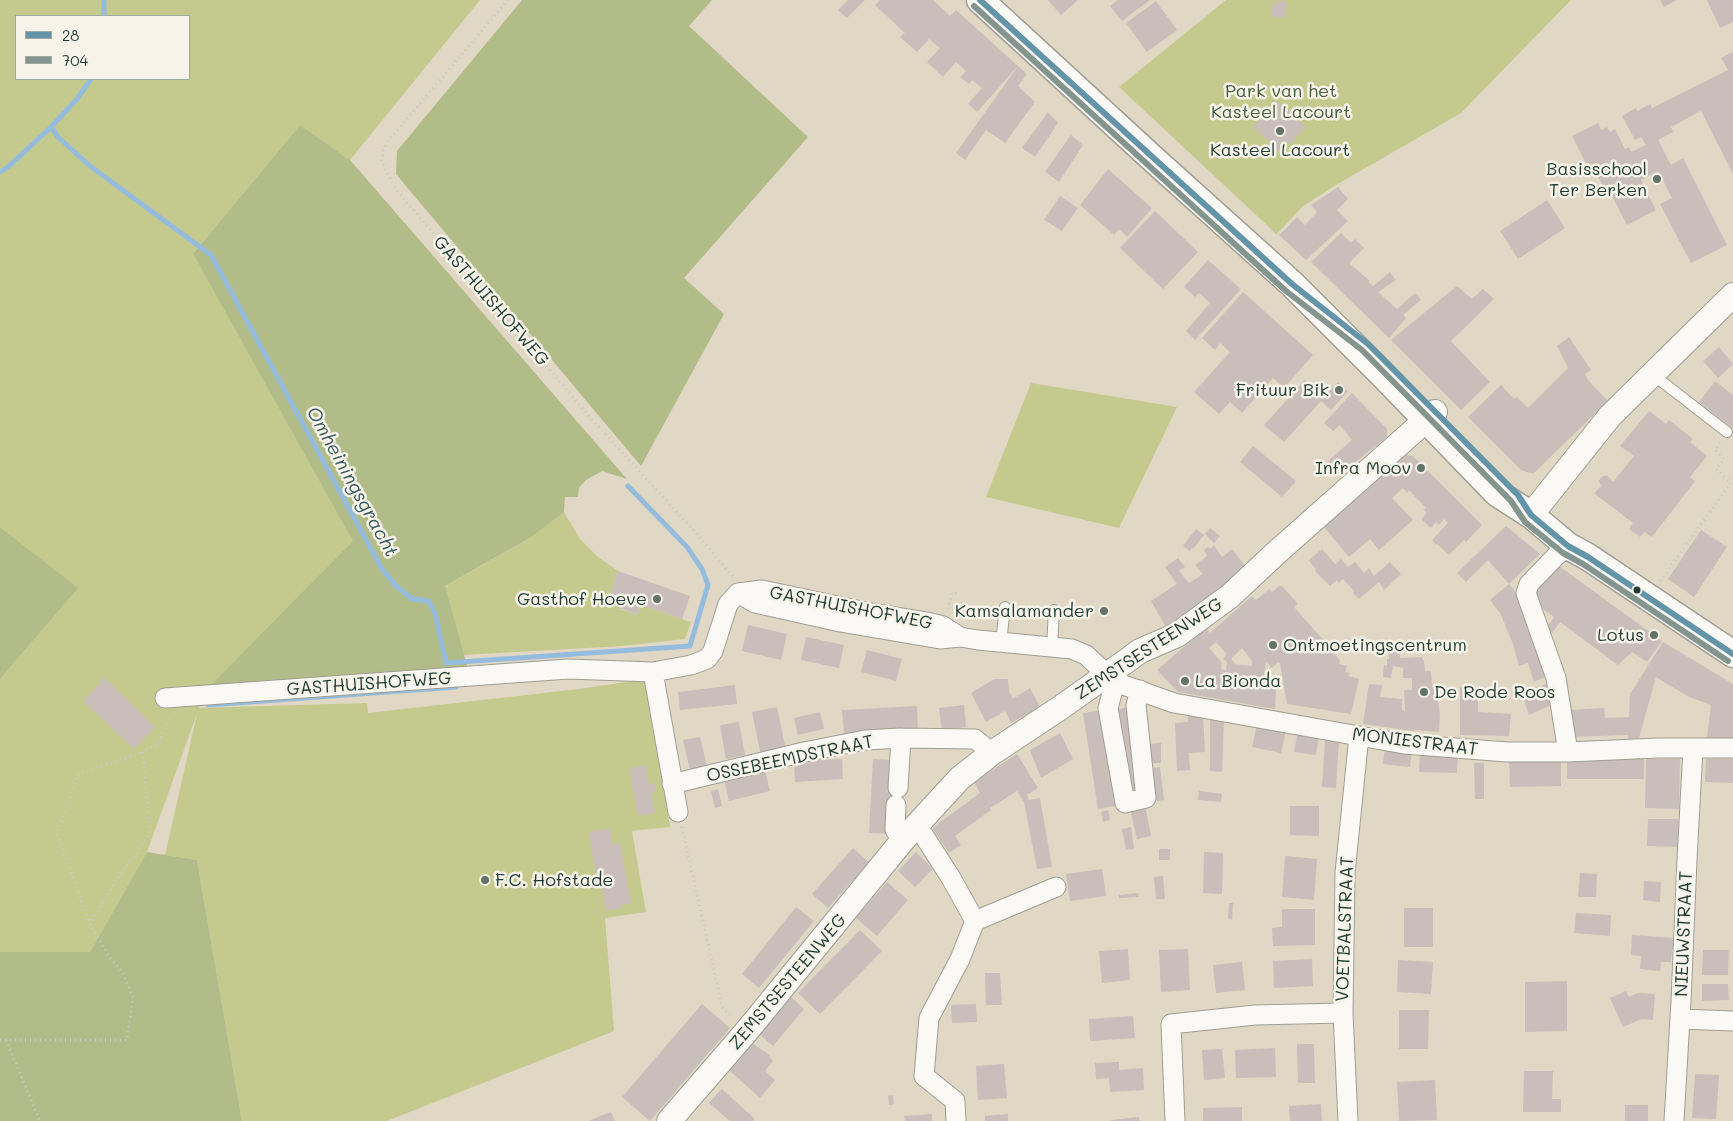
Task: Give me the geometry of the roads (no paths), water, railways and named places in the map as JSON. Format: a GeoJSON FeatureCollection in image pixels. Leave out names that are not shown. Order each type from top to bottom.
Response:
{"type":"FeatureCollection","features":[{"type":"Feature","properties":{"kind":"main road"},"geometry":{"type":"LineString","coordinates":[[980,0],[1292,284],[1381,373],[1430,416],[1497,493],[1531,515],[1568,546],[1588,557],[1733,654]]}},
{"type":"Feature","properties":{"kind":"street"},"geometry":{"type":"LineString","coordinates":[[1531,515],[1610,416],[1733,295]]}},
{"type":"Feature","properties":{"kind":"street","name":"ZEMSTSESTEENWEG"},"geometry":{"type":"LineString","coordinates":[[669,1121],[746,1032],[910,833],[960,778],[992,753],[1111,678],[1140,651],[1177,634],[1230,596],[1430,416]]}},
{"type":"Feature","properties":{"kind":"street"},"geometry":{"type":"LineString","coordinates":[[1568,546],[1529,584],[1526,593],[1556,678],[1568,752]]}},
{"type":"Feature","properties":{"kind":"street","name":"GASTHUISHOFWEG"},"geometry":{"type":"LineString","coordinates":[[165,698],[568,669],[653,672],[691,665],[706,659],[713,651],[728,604],[738,593],[755,602],[778,601],[900,625],[940,639],[960,637],[1072,649],[1086,655],[1111,678]]}},
{"type":"Feature","properties":{"kind":"street"},"geometry":{"type":"LineString","coordinates":[[653,672],[678,812]]}},
{"type":"Feature","properties":{"kind":"street"},"geometry":{"type":"LineString","coordinates":[[1111,678],[1108,708],[1125,803],[1146,798],[1136,705],[1140,690]]}},
{"type":"Feature","properties":{"kind":"street","name":"MONIESTRAAT"},"geometry":{"type":"LineString","coordinates":[[1111,678],[1174,703],[1404,744],[1506,752],[1733,748]]}},
{"type":"Feature","properties":{"kind":"street","name":"VOETBALSTRAAT"},"geometry":{"type":"LineString","coordinates":[[1348,1121],[1342,1013],[1345,873],[1359,736]]}},
{"type":"Feature","properties":{"kind":"street"},"geometry":{"type":"LineString","coordinates":[[901,738],[895,830],[910,833],[951,878],[975,921]]}},
{"type":"Feature","properties":{"kind":"street","name":"OSSEBEEMDSTRAAT"},"geometry":{"type":"LineString","coordinates":[[672,784],[804,752],[865,740],[901,738],[975,739],[992,753]]}},
{"type":"Feature","properties":{"kind":"street","name":"NIEUWSTRAAT"},"geometry":{"type":"LineString","coordinates":[[1674,1121],[1693,748]]}},
{"type":"Feature","properties":{"kind":"street"},"geometry":{"type":"LineString","coordinates":[[956,1121],[955,1101],[924,1076],[928,1018],[960,959],[975,921],[1056,887]]}},
{"type":"Feature","properties":{"kind":"street"},"geometry":{"type":"LineString","coordinates":[[1176,1121],[1171,1024],[1255,1016],[1342,1013]]}},
{"type":"Feature","properties":{"kind":"street"},"geometry":{"type":"LineString","coordinates":[[1680,1019],[1733,1021]]}},
{"type":"Feature","properties":{"kind":"lane"},"geometry":{"type":"LineString","coordinates":[[1652,374],[1727,432]]}},
{"type":"Feature","properties":{"kind":"lane"},"geometry":{"type":"LineString","coordinates":[[1000,642],[1005,606]]}},
{"type":"Feature","properties":{"kind":"lane"},"geometry":{"type":"LineString","coordinates":[[1052,647],[1054,610]]}},
{"type":"Feature","properties":{"kind":"waterway"},"geometry":{"type":"LineString","coordinates":[[104,0],[104,15]]}},
{"type":"Feature","properties":{"kind":"waterway","name":"Omheiningsgracht"},"geometry":{"type":"LineString","coordinates":[[0,172],[8,167],[51,127],[77,99],[90,80]]}},
{"type":"Feature","properties":{"kind":"waterway","name":"Omheiningsgracht"},"geometry":{"type":"LineString","coordinates":[[51,127],[58,137],[90,166],[211,255],[382,569],[395,585],[412,599],[428,601],[435,613],[446,663],[690,646],[708,585],[702,569],[687,547],[628,486]]}},
{"type":"Feature","properties":{"kind":"waterway"},"geometry":{"type":"LineString","coordinates":[[208,705],[456,687]]}},
{"type":"Feature","properties":{"kind":"place","name":"Kasteel Lacourt"},"geometry":{"type":"Point","coordinates":[1280,131]}},
{"type":"Feature","properties":{"kind":"place","name":"Basisschool Ter Berken"},"geometry":{"type":"Point","coordinates":[1657,179]}},
{"type":"Feature","properties":{"kind":"place","name":"Frituur Bik"},"geometry":{"type":"Point","coordinates":[1339,390]}},
{"type":"Feature","properties":{"kind":"place","name":"Infra Moov"},"geometry":{"type":"Point","coordinates":[1421,468]}},
{"type":"Feature","properties":{"kind":"place","name":"Gasthof Hoeve"},"geometry":{"type":"Point","coordinates":[657,599]}},
{"type":"Feature","properties":{"kind":"place","name":"Kamsalamander"},"geometry":{"type":"Point","coordinates":[1104,611]}},
{"type":"Feature","properties":{"kind":"place","name":"Lotus"},"geometry":{"type":"Point","coordinates":[1654,635]}},
{"type":"Feature","properties":{"kind":"place","name":"Ontmoetingscentrum"},"geometry":{"type":"Point","coordinates":[1273,645]}},
{"type":"Feature","properties":{"kind":"place","name":"La Bionda"},"geometry":{"type":"Point","coordinates":[1185,681]}},
{"type":"Feature","properties":{"kind":"place","name":"De Rode Roos"},"geometry":{"type":"Point","coordinates":[1424,692]}},
{"type":"Feature","properties":{"kind":"place","name":"F.C. Hofstade"},"geometry":{"type":"Point","coordinates":[485,880]}},
{"type":"Feature","properties":{"kind":"park label","name":"Park van het Kasteel Lacourt"},"geometry":{"type":"Point","coordinates":[1281,101]}}]}
